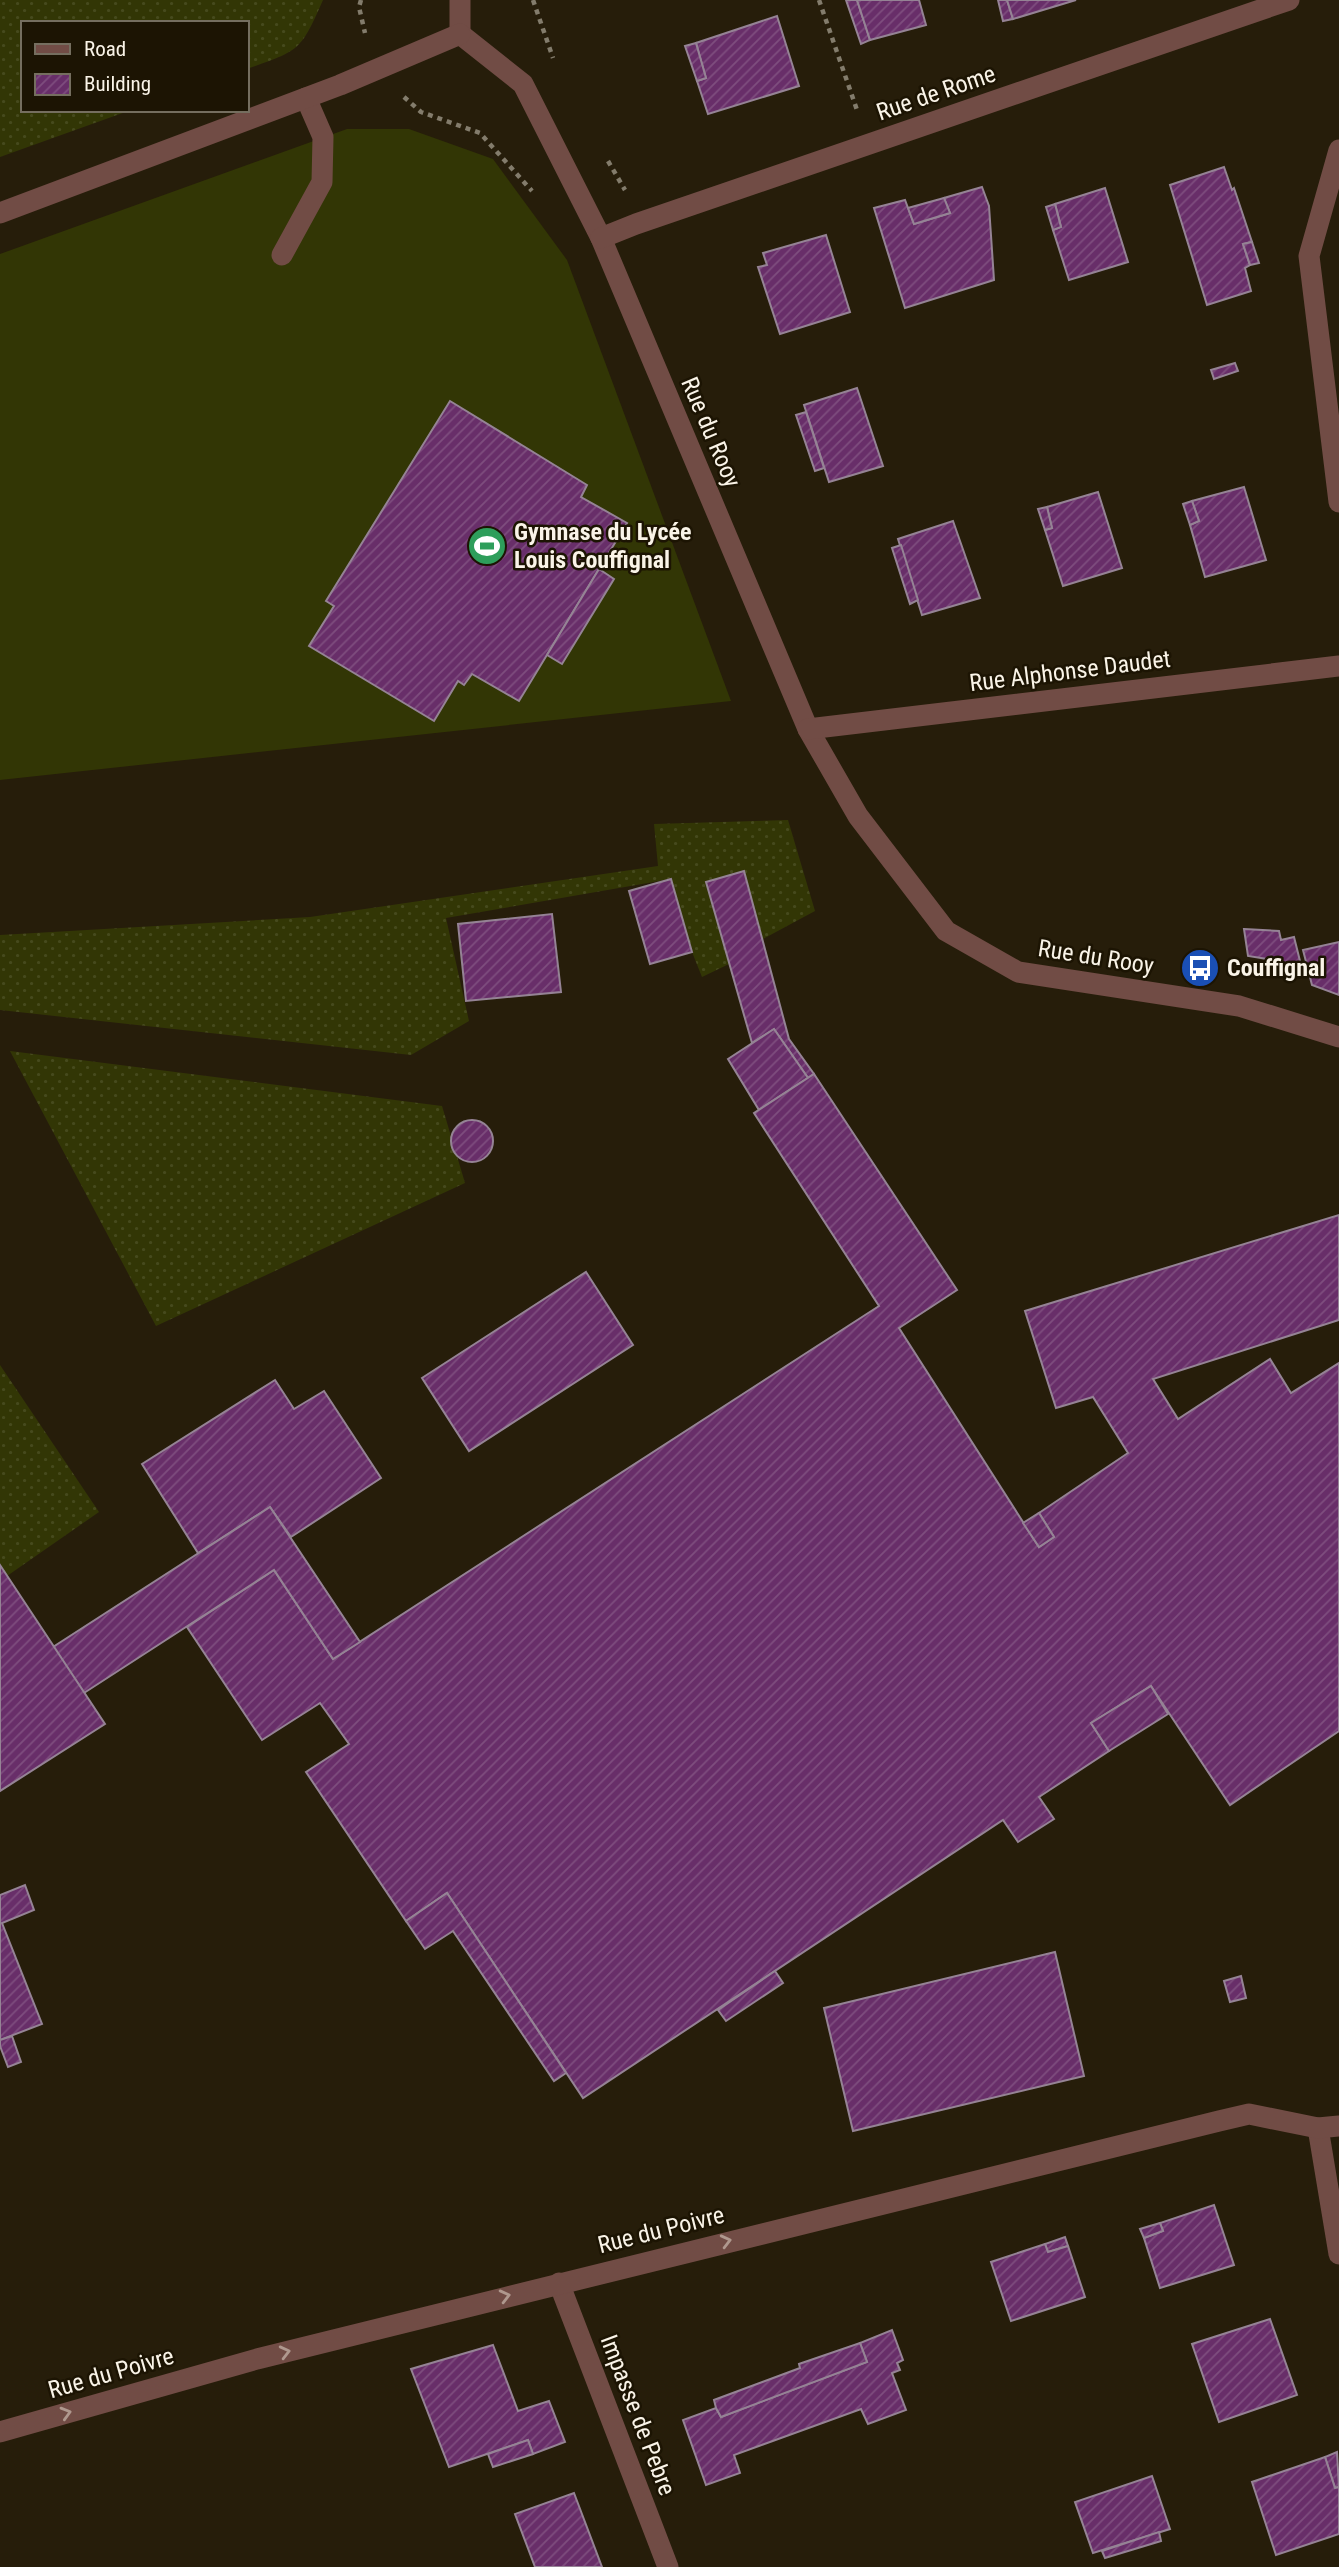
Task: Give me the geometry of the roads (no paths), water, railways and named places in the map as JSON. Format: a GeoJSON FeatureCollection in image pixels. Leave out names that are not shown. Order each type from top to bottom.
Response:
{"type":"FeatureCollection","features":[{"type":"Feature","properties":{"kind":"street"},"geometry":{"type":"LineString","coordinates":[[0,213],[306,98],[460,34],[460,0]]}},
{"type":"Feature","properties":{"kind":"street","name":"Rue de Rome"},"geometry":{"type":"LineString","coordinates":[[601,238],[1289,0]]}},
{"type":"Feature","properties":{"kind":"street","name":"Rue du Rooy"},"geometry":{"type":"LineString","coordinates":[[460,34],[523,84],[601,238],[808,729],[858,816],[946,931],[1018,972],[1239,1006],[1339,1037]]}},
{"type":"Feature","properties":{"kind":"street"},"geometry":{"type":"LineString","coordinates":[[282,255],[322,182],[323,137],[306,98]]}},
{"type":"Feature","properties":{"kind":"street"},"geometry":{"type":"LineString","coordinates":[[1339,149],[1309,256],[1339,502]]}},
{"type":"Feature","properties":{"kind":"street","name":"Rue Alphonse Daudet"},"geometry":{"type":"LineString","coordinates":[[808,729],[1339,666]]}},
{"type":"Feature","properties":{"kind":"street","name":"Rue du Poivre"},"geometry":{"type":"LineString","coordinates":[[0,2432],[257,2359],[1249,2114],[1329,2127]]}},
{"type":"Feature","properties":{"kind":"street"},"geometry":{"type":"LineString","coordinates":[[1329,2127],[1339,2254]]}},
{"type":"Feature","properties":{"kind":"street","name":"Impasse de Pebre"},"geometry":{"type":"LineString","coordinates":[[559,2283],[668,2567]]}},
{"type":"Feature","properties":{"kind":"place","name":"Gymnase du Lycée Louis Couffignal"},"geometry":{"type":"Point","coordinates":[487,546]}},
{"type":"Feature","properties":{"kind":"place","name":"Couffignal"},"geometry":{"type":"Point","coordinates":[1200,968]}}]}
